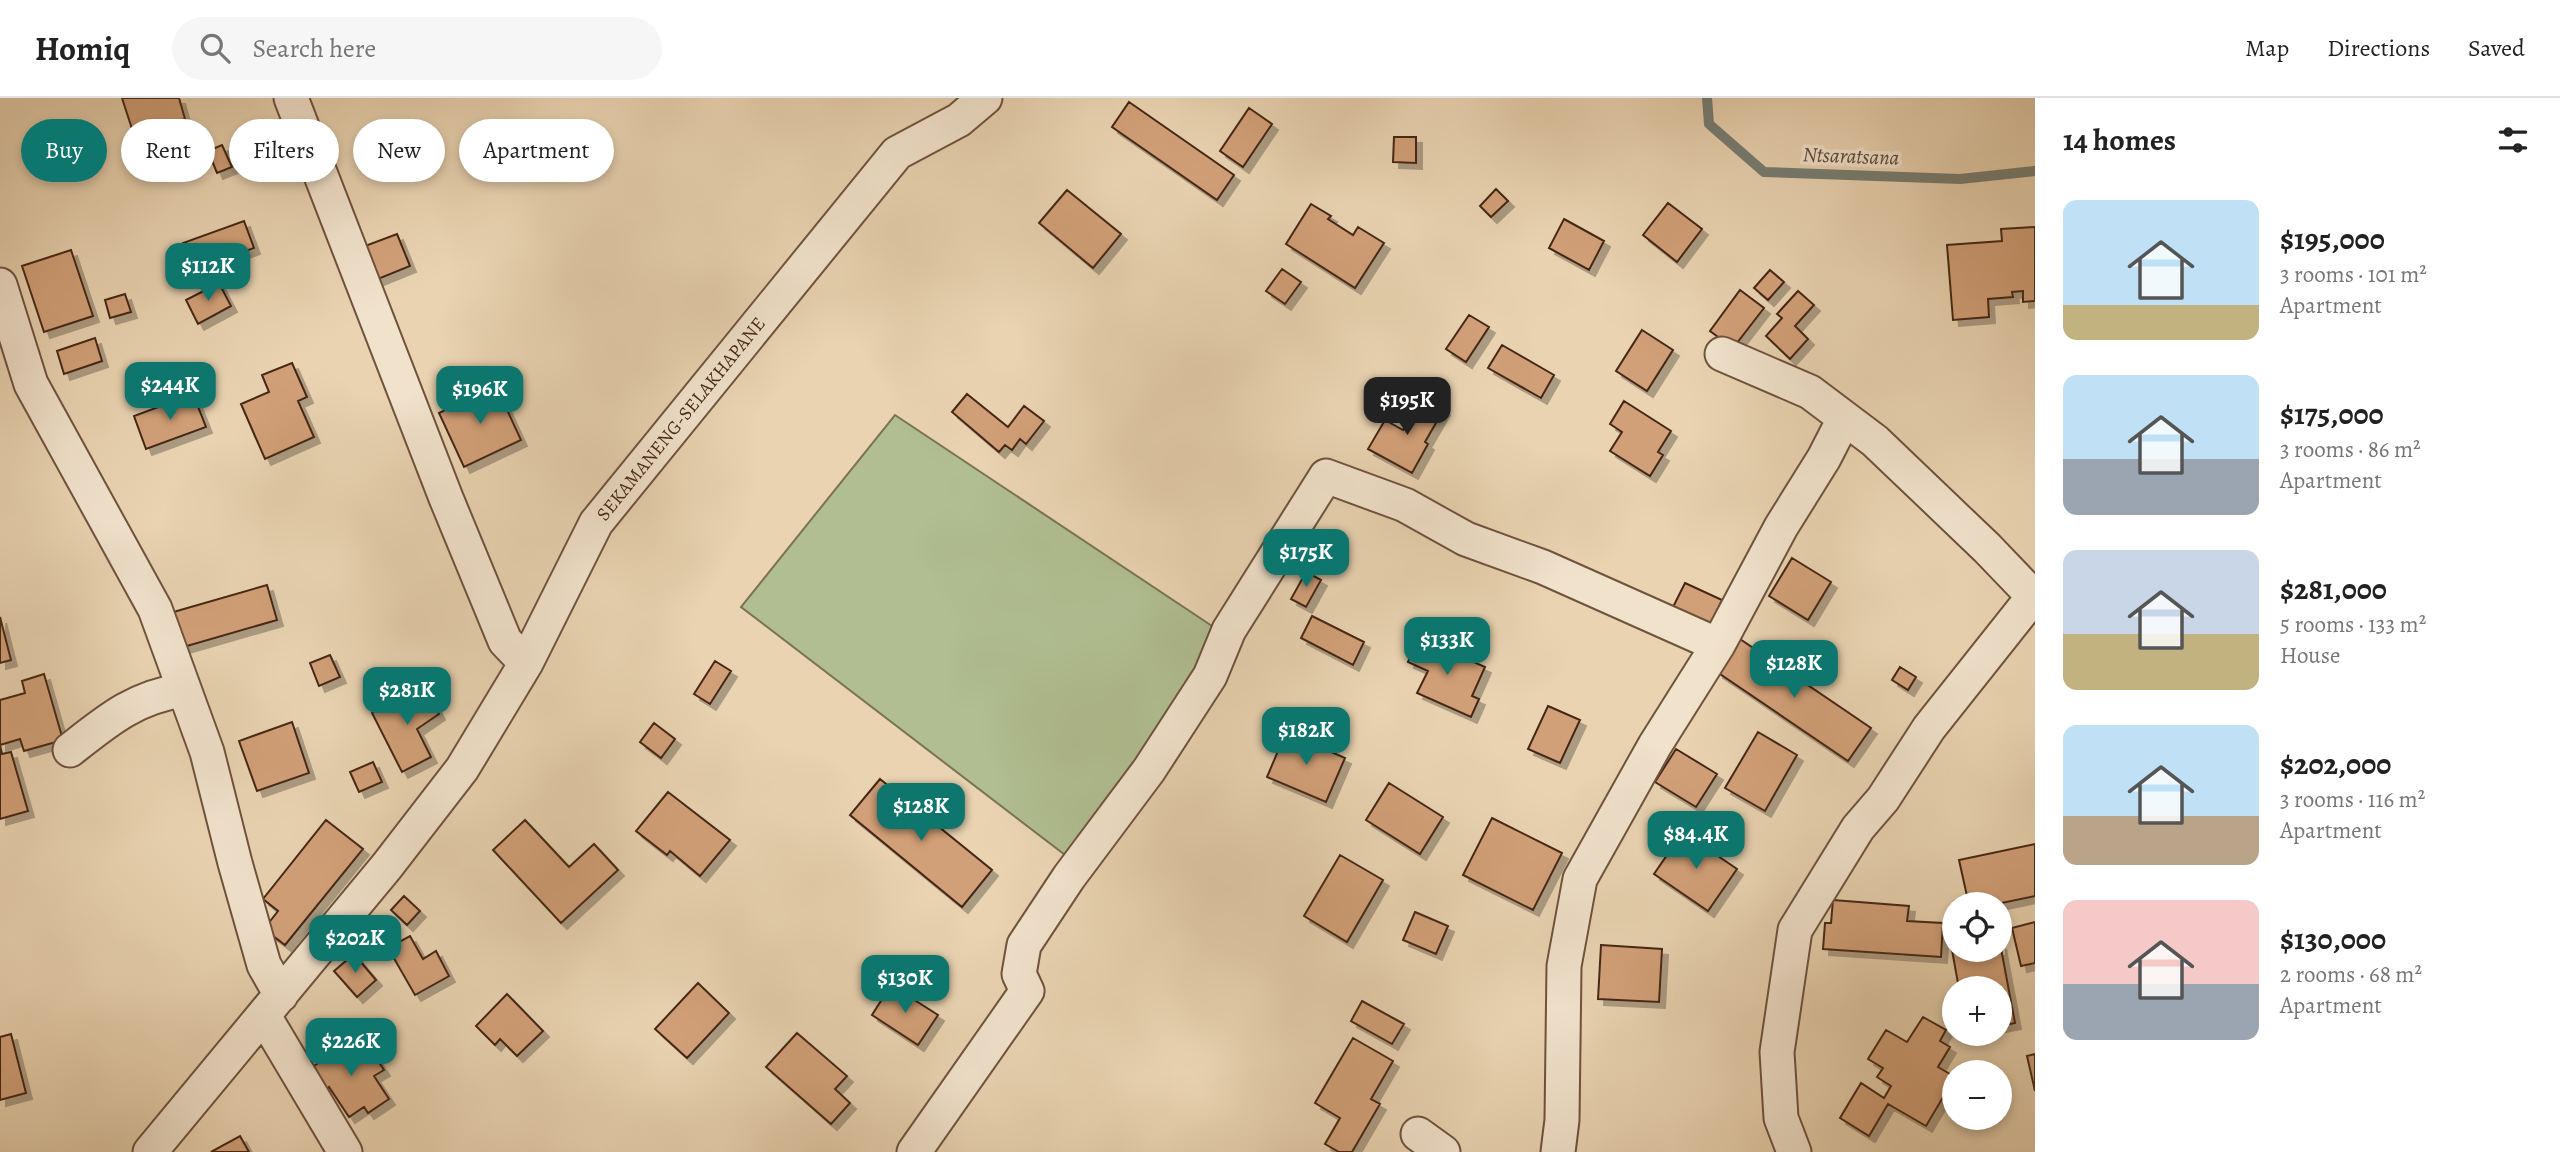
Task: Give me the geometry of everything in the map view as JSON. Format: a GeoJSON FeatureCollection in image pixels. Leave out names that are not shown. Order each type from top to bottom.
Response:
{"type":"FeatureCollection","features":[{"type":"Feature","properties":{"kind":"street"},"geometry":{"type":"LineString","coordinates":[[291,98],[446,498],[505,641],[526,663]]}},
{"type":"Feature","properties":{"kind":"street","name":"SEKAMANENG-SELAKHAPANE"},"geometry":{"type":"LineString","coordinates":[[150,1152],[387,866],[462,769],[526,663],[596,523],[897,153],[954,109],[985,98]]}},
{"type":"Feature","properties":{"kind":"street"},"geometry":{"type":"LineString","coordinates":[[0,285],[32,384],[155,609],[207,752],[264,965],[272,1006],[345,1152]]}},
{"type":"Feature","properties":{"kind":"street"},"geometry":{"type":"LineString","coordinates":[[1722,354],[1810,392],[1875,442],[2034,597],[1929,728],[1883,799],[1858,828],[1795,930],[1777,1052],[1781,1118],[1794,1152]]}},
{"type":"Feature","properties":{"kind":"street"},"geometry":{"type":"LineString","coordinates":[[1558,1152],[1562,1120],[1564,966],[1580,879],[1655,745],[1718,645],[1781,527],[1824,458],[1844,419]]}},
{"type":"Feature","properties":{"kind":"street"},"geometry":{"type":"LineString","coordinates":[[914,1152],[1027,991],[1019,974],[1024,945],[1069,877],[1149,770],[1210,676],[1229,630],[1326,476],[1405,505],[1466,539],[1543,567],[1718,645]]}},
{"type":"Feature","properties":{"kind":"street"},"geometry":{"type":"LineString","coordinates":[[70,750],[113,716],[159,694],[184,690]]}},
{"type":"Feature","properties":{"kind":"green space"},"geometry":{"type":"Polygon","coordinates":[[[895,415],[1221,632],[1073,861],[741,607],[895,415]]]}},
{"type":"Feature","properties":{"kind":"building"},"geometry":{"type":"Polygon","coordinates":[[[122,98],[179,98],[185,119],[129,119],[122,98]]]}},
{"type":"Feature","properties":{"kind":"building"},"geometry":{"type":"Polygon","coordinates":[[[1129,102],[1234,175],[1217,200],[1112,127],[1129,102]]]}},
{"type":"Feature","properties":{"kind":"building"},"geometry":{"type":"Polygon","coordinates":[[[1249,108],[1272,124],[1243,167],[1220,151],[1249,108]]]}},
{"type":"Feature","properties":{"kind":"building"},"geometry":{"type":"Polygon","coordinates":[[[1394,137],[1416,137],[1416,163],[1393,162],[1394,137]]]}},
{"type":"Feature","properties":{"kind":"building"},"geometry":{"type":"Polygon","coordinates":[[[222,145],[229,160],[229,168],[217,173],[215,168],[215,148],[222,145]]]}},
{"type":"Feature","properties":{"kind":"building"},"geometry":{"type":"Polygon","coordinates":[[[1496,189],[1508,201],[1491,217],[1480,206],[1496,189]]]}},
{"type":"Feature","properties":{"kind":"building"},"geometry":{"type":"Polygon","coordinates":[[[1067,190],[1121,234],[1093,268],[1039,223],[1067,190]]]}},
{"type":"Feature","properties":{"kind":"building"},"geometry":{"type":"Polygon","coordinates":[[[1668,203],[1702,229],[1677,262],[1643,235],[1668,203]]]}},
{"type":"Feature","properties":{"kind":"building"},"geometry":{"type":"Polygon","coordinates":[[[1311,204],[1331,216],[1328,219],[1353,235],[1358,227],[1384,243],[1355,288],[1286,244],[1311,204]]]}},
{"type":"Feature","properties":{"kind":"building"},"geometry":{"type":"Polygon","coordinates":[[[1564,219],[1604,241],[1589,270],[1549,248],[1564,219]]]}},
{"type":"Feature","properties":{"kind":"building"},"geometry":{"type":"Polygon","coordinates":[[[244,221],[254,248],[192,271],[183,243],[244,221]]]}},
{"type":"Feature","properties":{"kind":"building"},"geometry":{"type":"Polygon","coordinates":[[[2035,227],[2035,301],[2023,302],[2023,291],[2012,292],[2013,297],[1988,299],[1989,317],[1953,320],[1947,245],[2002,241],[2001,229],[2035,227]]]}},
{"type":"Feature","properties":{"kind":"building"},"geometry":{"type":"Polygon","coordinates":[[[397,234],[410,266],[378,279],[365,246],[397,234]]]}},
{"type":"Feature","properties":{"kind":"building"},"geometry":{"type":"Polygon","coordinates":[[[71,250],[93,316],[44,332],[22,266],[71,250]]]}},
{"type":"Feature","properties":{"kind":"building"},"geometry":{"type":"Polygon","coordinates":[[[1282,269],[1301,282],[1285,304],[1266,291],[1282,269]]]}},
{"type":"Feature","properties":{"kind":"building"},"geometry":{"type":"Polygon","coordinates":[[[1770,270],[1784,282],[1768,300],[1754,288],[1770,270]]]}},
{"type":"Feature","properties":{"kind":"building"},"geometry":{"type":"Polygon","coordinates":[[[219,283],[231,306],[198,324],[186,300],[219,283]]]}},
{"type":"Feature","properties":{"kind":"building"},"geometry":{"type":"Polygon","coordinates":[[[1740,290],[1764,308],[1733,348],[1710,331],[1740,290]]]}},
{"type":"Feature","properties":{"kind":"building"},"geometry":{"type":"Polygon","coordinates":[[[1798,291],[1814,305],[1795,326],[1808,339],[1790,359],[1766,336],[1782,318],[1777,314],[1798,291]]]}},
{"type":"Feature","properties":{"kind":"building"},"geometry":{"type":"Polygon","coordinates":[[[125,294],[131,312],[110,318],[105,300],[125,294]]]}},
{"type":"Feature","properties":{"kind":"building"},"geometry":{"type":"Polygon","coordinates":[[[1469,315],[1489,327],[1466,362],[1446,349],[1469,315]]]}},
{"type":"Feature","properties":{"kind":"building"},"geometry":{"type":"Polygon","coordinates":[[[1642,330],[1673,350],[1647,391],[1616,371],[1642,330]]]}},
{"type":"Feature","properties":{"kind":"building"},"geometry":{"type":"Polygon","coordinates":[[[95,338],[102,361],[64,374],[57,351],[95,338]]]}},
{"type":"Feature","properties":{"kind":"building"},"geometry":{"type":"Polygon","coordinates":[[[1502,345],[1554,375],[1541,398],[1488,368],[1502,345]]]}},
{"type":"Feature","properties":{"kind":"building"},"geometry":{"type":"Polygon","coordinates":[[[292,363],[307,397],[298,401],[314,437],[265,459],[241,404],[269,392],[262,375],[292,363]]]}},
{"type":"Feature","properties":{"kind":"building"},"geometry":{"type":"Polygon","coordinates":[[[496,386],[521,440],[464,467],[439,413],[496,386]]]}},
{"type":"Feature","properties":{"kind":"building"},"geometry":{"type":"Polygon","coordinates":[[[193,394],[206,427],[146,449],[134,416],[193,394]]]}},
{"type":"Feature","properties":{"kind":"building"},"geometry":{"type":"Polygon","coordinates":[[[967,394],[1008,427],[1024,406],[1044,421],[1026,444],[1020,439],[1012,450],[1005,445],[999,452],[952,412],[967,394]]]}},
{"type":"Feature","properties":{"kind":"building"},"geometry":{"type":"Polygon","coordinates":[[[1425,398],[1444,409],[1425,442],[1428,444],[1412,473],[1368,449],[1385,420],[1403,430],[1425,398]]]}},
{"type":"Feature","properties":{"kind":"building"},"geometry":{"type":"Polygon","coordinates":[[[1624,401],[1671,431],[1658,452],[1663,455],[1650,476],[1610,451],[1622,432],[1610,424],[1624,401]]]}},
{"type":"Feature","properties":{"kind":"building"},"geometry":{"type":"Polygon","coordinates":[[[1792,558],[1831,582],[1808,620],[1769,596],[1792,558]]]}},
{"type":"Feature","properties":{"kind":"building"},"geometry":{"type":"Polygon","coordinates":[[[1306,572],[1321,580],[1306,607],[1291,599],[1306,572]]]}},
{"type":"Feature","properties":{"kind":"building"},"geometry":{"type":"Polygon","coordinates":[[[1685,583],[1722,600],[1710,625],[1673,607],[1685,583]]]}},
{"type":"Feature","properties":{"kind":"building"},"geometry":{"type":"Polygon","coordinates":[[[267,585],[277,620],[180,648],[170,613],[267,585]]]}},
{"type":"Feature","properties":{"kind":"building"},"geometry":{"type":"Polygon","coordinates":[[[1312,616],[1364,642],[1353,665],[1301,638],[1312,616]]]}},
{"type":"Feature","properties":{"kind":"building"},"geometry":{"type":"Polygon","coordinates":[[[0,617],[11,660],[0,663],[0,617]]]}},
{"type":"Feature","properties":{"kind":"building"},"geometry":{"type":"Polygon","coordinates":[[[1418,637],[1485,667],[1472,696],[1479,699],[1471,717],[1417,693],[1428,671],[1408,662],[1418,637]]]}},
{"type":"Feature","properties":{"kind":"building"},"geometry":{"type":"Polygon","coordinates":[[[1740,639],[1871,728],[1848,761],[1717,672],[1740,639]]]}},
{"type":"Feature","properties":{"kind":"building"},"geometry":{"type":"Polygon","coordinates":[[[330,655],[340,677],[319,686],[310,663],[330,655]]]}},
{"type":"Feature","properties":{"kind":"building"},"geometry":{"type":"Polygon","coordinates":[[[715,661],[731,671],[710,704],[694,694],[715,661]]]}},
{"type":"Feature","properties":{"kind":"building"},"geometry":{"type":"Polygon","coordinates":[[[1900,667],[1916,677],[1908,690],[1892,680],[1900,667]]]}},
{"type":"Feature","properties":{"kind":"building"},"geometry":{"type":"Polygon","coordinates":[[[44,674],[63,740],[24,751],[20,739],[0,745],[0,700],[25,693],[22,681],[44,674]]]}},
{"type":"Feature","properties":{"kind":"building"},"geometry":{"type":"Polygon","coordinates":[[[425,686],[439,714],[417,729],[431,757],[402,772],[372,713],[425,686]]]}},
{"type":"Feature","properties":{"kind":"building"},"geometry":{"type":"Polygon","coordinates":[[[1548,706],[1580,720],[1560,763],[1528,749],[1548,706]]]}},
{"type":"Feature","properties":{"kind":"building"},"geometry":{"type":"Polygon","coordinates":[[[292,722],[309,773],[257,791],[239,741],[292,722]]]}},
{"type":"Feature","properties":{"kind":"building"},"geometry":{"type":"Polygon","coordinates":[[[654,723],[675,739],[661,758],[640,742],[654,723]]]}},
{"type":"Feature","properties":{"kind":"building"},"geometry":{"type":"Polygon","coordinates":[[[1286,732],[1345,758],[1326,802],[1267,777],[1286,732]]]}},
{"type":"Feature","properties":{"kind":"building"},"geometry":{"type":"Polygon","coordinates":[[[1758,732],[1797,755],[1765,811],[1725,788],[1758,732]]]}},
{"type":"Feature","properties":{"kind":"building"},"geometry":{"type":"Polygon","coordinates":[[[0,745],[2,754],[11,752],[28,811],[0,819],[0,745]]]}},
{"type":"Feature","properties":{"kind":"building"},"geometry":{"type":"Polygon","coordinates":[[[1676,749],[1717,774],[1696,807],[1655,782],[1676,749]]]}},
{"type":"Feature","properties":{"kind":"building"},"geometry":{"type":"Polygon","coordinates":[[[373,762],[382,782],[359,792],[350,772],[373,762]]]}},
{"type":"Feature","properties":{"kind":"building"},"geometry":{"type":"Polygon","coordinates":[[[880,779],[992,870],[962,907],[850,815],[880,779]]]}},
{"type":"Feature","properties":{"kind":"building"},"geometry":{"type":"Polygon","coordinates":[[[1389,783],[1443,817],[1420,854],[1366,820],[1389,783]]]}},
{"type":"Feature","properties":{"kind":"building"},"geometry":{"type":"Polygon","coordinates":[[[668,792],[730,840],[700,876],[670,851],[667,855],[636,831],[668,792]]]}},
{"type":"Feature","properties":{"kind":"building"},"geometry":{"type":"Polygon","coordinates":[[[1492,818],[1562,853],[1533,910],[1463,875],[1492,818]]]}},
{"type":"Feature","properties":{"kind":"building"},"geometry":{"type":"Polygon","coordinates":[[[326,820],[363,849],[285,945],[264,929],[278,911],[263,899],[326,820]]]}},
{"type":"Feature","properties":{"kind":"building"},"geometry":{"type":"Polygon","coordinates":[[[525,820],[569,867],[594,844],[618,870],[561,923],[493,850],[525,820]]]}},
{"type":"Feature","properties":{"kind":"building"},"geometry":{"type":"Polygon","coordinates":[[[1683,832],[1737,869],[1708,911],[1654,874],[1683,832]]]}},
{"type":"Feature","properties":{"kind":"building"},"geometry":{"type":"Polygon","coordinates":[[[2035,844],[2035,896],[2012,901],[2012,892],[1966,892],[1959,860],[2035,844]]]}},
{"type":"Feature","properties":{"kind":"building"},"geometry":{"type":"Polygon","coordinates":[[[1340,855],[1383,880],[1347,942],[1304,916],[1340,855]]]}},
{"type":"Feature","properties":{"kind":"building"},"geometry":{"type":"Polygon","coordinates":[[[404,896],[420,911],[407,925],[391,910],[404,896]]]}},
{"type":"Feature","properties":{"kind":"building"},"geometry":{"type":"Polygon","coordinates":[[[1833,900],[1909,906],[1907,921],[1942,923],[1941,957],[1823,949],[1825,923],[1831,923],[1833,900]]]}},
{"type":"Feature","properties":{"kind":"building"},"geometry":{"type":"Polygon","coordinates":[[[1415,912],[1448,926],[1436,954],[1403,940],[1415,912]]]}},
{"type":"Feature","properties":{"kind":"building"},"geometry":{"type":"Polygon","coordinates":[[[2035,922],[2035,963],[2021,966],[2012,928],[2035,922]]]}},
{"type":"Feature","properties":{"kind":"building"},"geometry":{"type":"Polygon","coordinates":[[[410,936],[423,959],[436,951],[449,976],[415,995],[388,948],[410,936]]]}},
{"type":"Feature","properties":{"kind":"building"},"geometry":{"type":"Polygon","coordinates":[[[1601,945],[1662,949],[1659,1002],[1598,999],[1601,945]]]}},
{"type":"Feature","properties":{"kind":"building"},"geometry":{"type":"Polygon","coordinates":[[[354,954],[376,980],[357,997],[334,971],[354,954]]]}},
{"type":"Feature","properties":{"kind":"building"},"geometry":{"type":"Polygon","coordinates":[[[1954,962],[2004,962],[2006,976],[1957,976],[1954,962]]]}},
{"type":"Feature","properties":{"kind":"building"},"geometry":{"type":"Polygon","coordinates":[[[698,983],[729,1013],[687,1058],[655,1029],[698,983]]]}},
{"type":"Feature","properties":{"kind":"building"},"geometry":{"type":"Polygon","coordinates":[[[891,985],[938,1015],[918,1045],[872,1015],[891,985]]]}},
{"type":"Feature","properties":{"kind":"building"},"geometry":{"type":"Polygon","coordinates":[[[507,994],[543,1031],[517,1056],[500,1039],[495,1045],[476,1026],[507,994]]]}},
{"type":"Feature","properties":{"kind":"building"},"geometry":{"type":"Polygon","coordinates":[[[1362,1001],[1404,1024],[1392,1044],[1351,1021],[1362,1001]]]}},
{"type":"Feature","properties":{"kind":"building"},"geometry":{"type":"Polygon","coordinates":[[[1923,1017],[1942,1028],[1942,1046],[1950,1047],[1938,1067],[1942,1069],[1942,1099],[1926,1126],[1888,1104],[1869,1136],[1840,1118],[1861,1083],[1884,1098],[1891,1086],[1877,1077],[1883,1068],[1868,1059],[1886,1030],[1907,1042],[1923,1017]]]}},
{"type":"Feature","properties":{"kind":"building"},"geometry":{"type":"Polygon","coordinates":[[[797,1033],[847,1076],[835,1089],[850,1103],[831,1124],[766,1067],[797,1033]]]}},
{"type":"Feature","properties":{"kind":"building"},"geometry":{"type":"Polygon","coordinates":[[[11,1034],[26,1093],[0,1100],[0,1037],[11,1034]]]}},
{"type":"Feature","properties":{"kind":"building"},"geometry":{"type":"Polygon","coordinates":[[[355,1038],[369,1059],[374,1055],[384,1070],[374,1076],[389,1099],[368,1113],[364,1107],[349,1117],[329,1087],[322,1092],[308,1070],[355,1038]]]}},
{"type":"Feature","properties":{"kind":"building"},"geometry":{"type":"Polygon","coordinates":[[[1353,1038],[1393,1061],[1371,1099],[1380,1104],[1352,1152],[1339,1152],[1325,1144],[1340,1118],[1315,1103],[1353,1038]]]}},
{"type":"Feature","properties":{"kind":"building"},"geometry":{"type":"Polygon","coordinates":[[[2035,1054],[2035,1091],[2027,1056],[2035,1054]]]}},
{"type":"Feature","properties":{"kind":"building"},"geometry":{"type":"Polygon","coordinates":[[[240,1136],[249,1152],[211,1152],[240,1136]]]}},
{"type":"Feature","properties":{"kind":"waterway","name":"Ntsaratsana"},"geometry":{"type":"LineString","coordinates":[[1707,98],[1709,124],[1764,172],[1960,179],[2035,171]]}}]}
